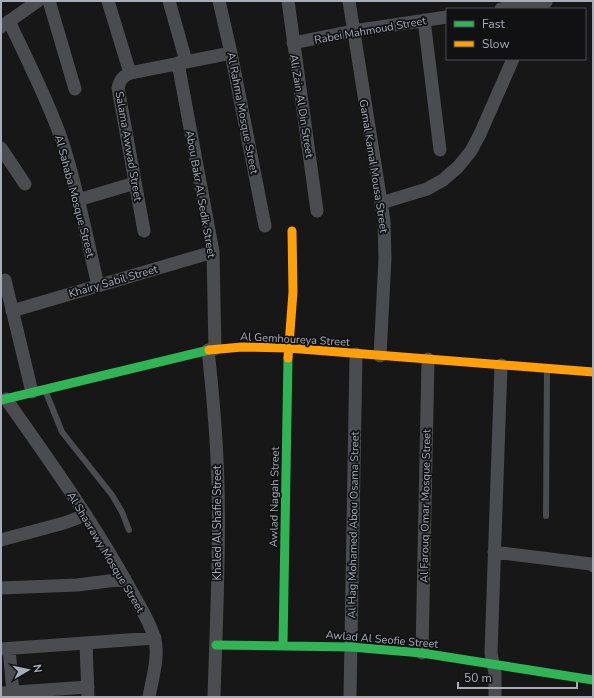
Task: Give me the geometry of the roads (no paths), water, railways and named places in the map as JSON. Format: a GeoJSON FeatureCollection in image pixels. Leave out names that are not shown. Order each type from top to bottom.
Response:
{"type":"FeatureCollection","features":[{"type":"Feature","properties":{"kind":"street"},"geometry":{"type":"LineString","coordinates":[[5,24],[38,1]]}},
{"type":"Feature","properties":{"kind":"street"},"geometry":{"type":"LineString","coordinates":[[49,1],[75,89]]}},
{"type":"Feature","properties":{"kind":"street"},"geometry":{"type":"LineString","coordinates":[[108,1],[130,73],[231,53]]}},
{"type":"Feature","properties":{"kind":"street","name":"Abou Bakr Al Sedik Street"},"geometry":{"type":"LineString","coordinates":[[169,1],[182,62],[213,252],[212,349]]}},
{"type":"Feature","properties":{"kind":"street","name":"Al Rahma Mosque Street"},"geometry":{"type":"LineString","coordinates":[[219,1],[231,53],[265,226]]}},
{"type":"Feature","properties":{"kind":"street","name":"Ali Zain Al Din Street"},"geometry":{"type":"LineString","coordinates":[[288,1],[317,211]]}},
{"type":"Feature","properties":{"kind":"street","name":"Gamal Kamal Mousa Street"},"geometry":{"type":"LineString","coordinates":[[349,1],[386,240],[380,356]]}},
{"type":"Feature","properties":{"kind":"street"},"geometry":{"type":"LineString","coordinates":[[510,8],[544,4]]}},
{"type":"Feature","properties":{"kind":"street","name":"Rabei Mahmoud Street"},"geometry":{"type":"LineString","coordinates":[[293,43],[353,31],[446,17]]}},
{"type":"Feature","properties":{"kind":"street"},"geometry":{"type":"LineString","coordinates":[[424,20],[440,150]]}},
{"type":"Feature","properties":{"kind":"street","name":"Al Sahaba Mosque Street"},"geometry":{"type":"LineString","coordinates":[[5,24],[56,125],[69,164],[98,285]]}},
{"type":"Feature","properties":{"kind":"street"},"geometry":{"type":"LineString","coordinates":[[381,203],[427,189],[443,180],[458,167],[471,151],[480,134],[513,60]]}},
{"type":"Feature","properties":{"kind":"street","name":"Salama Awwad Street"},"geometry":{"type":"LineString","coordinates":[[130,73],[123,77],[118,88],[144,232]]}},
{"type":"Feature","properties":{"kind":"street"},"geometry":{"type":"LineString","coordinates":[[1,148],[25,184]]}},
{"type":"Feature","properties":{"kind":"street"},"geometry":{"type":"LineString","coordinates":[[78,200],[135,183]]}},
{"type":"Feature","properties":{"kind":"street"},"geometry":{"type":"LineString","coordinates":[[288,348],[293,292],[292,231]]}},
{"type":"Feature","properties":{"kind":"street","name":"Khairy Sabil Street"},"geometry":{"type":"LineString","coordinates":[[12,311],[213,252]]}},
{"type":"Feature","properties":{"kind":"street"},"geometry":{"type":"LineString","coordinates":[[5,280],[32,392]]}},
{"type":"Feature","properties":{"kind":"street","name":"Al Gemhoureya Street"},"geometry":{"type":"LineString","coordinates":[[3,400],[212,349],[249,347],[288,348],[593,372]]}},
{"type":"Feature","properties":{"kind":"street","name":"Awlad Nagah Street"},"geometry":{"type":"LineString","coordinates":[[283,645],[288,348]]}},
{"type":"Feature","properties":{"kind":"street","name":"Khaled Al Shafie Street"},"geometry":{"type":"LineString","coordinates":[[212,349],[218,487],[214,697]]}},
{"type":"Feature","properties":{"kind":"street","name":"Al Hag Mohamed Abou Osama Street"},"geometry":{"type":"LineString","coordinates":[[350,697],[356,354]]}},
{"type":"Feature","properties":{"kind":"street","name":"Al Farouq Omar Mosque Street"},"geometry":{"type":"LineString","coordinates":[[422,653],[428,359]]}},
{"type":"Feature","properties":{"kind":"street"},"geometry":{"type":"LineString","coordinates":[[495,697],[496,673],[491,653],[501,365]]}},
{"type":"Feature","properties":{"kind":"street","name":"Al Shaarawy Mosque Street"},"geometry":{"type":"LineString","coordinates":[[3,400],[86,515],[125,579],[150,626],[155,638],[155,666],[149,697]]}},
{"type":"Feature","properties":{"kind":"street"},"geometry":{"type":"LineString","coordinates":[[1,540],[37,532],[86,515]]}},
{"type":"Feature","properties":{"kind":"street"},"geometry":{"type":"LineString","coordinates":[[494,552],[590,564],[593,566]]}},
{"type":"Feature","properties":{"kind":"street"},"geometry":{"type":"LineString","coordinates":[[1,588],[69,585],[125,579]]}},
{"type":"Feature","properties":{"kind":"street"},"geometry":{"type":"LineString","coordinates":[[86,643],[88,692],[7,693],[5,649],[86,643],[155,638]]}},
{"type":"Feature","properties":{"kind":"street","name":"Awlad Al Seofie Street"},"geometry":{"type":"LineString","coordinates":[[216,644],[351,647],[422,653],[593,680]]}},
{"type":"Feature","properties":{"kind":"lane"},"geometry":{"type":"LineString","coordinates":[[546,516],[547,368]]}},
{"type":"Feature","properties":{"kind":"lane"},"geometry":{"type":"LineString","coordinates":[[45,389],[62,432],[112,496],[122,512],[129,530]]}}]}
